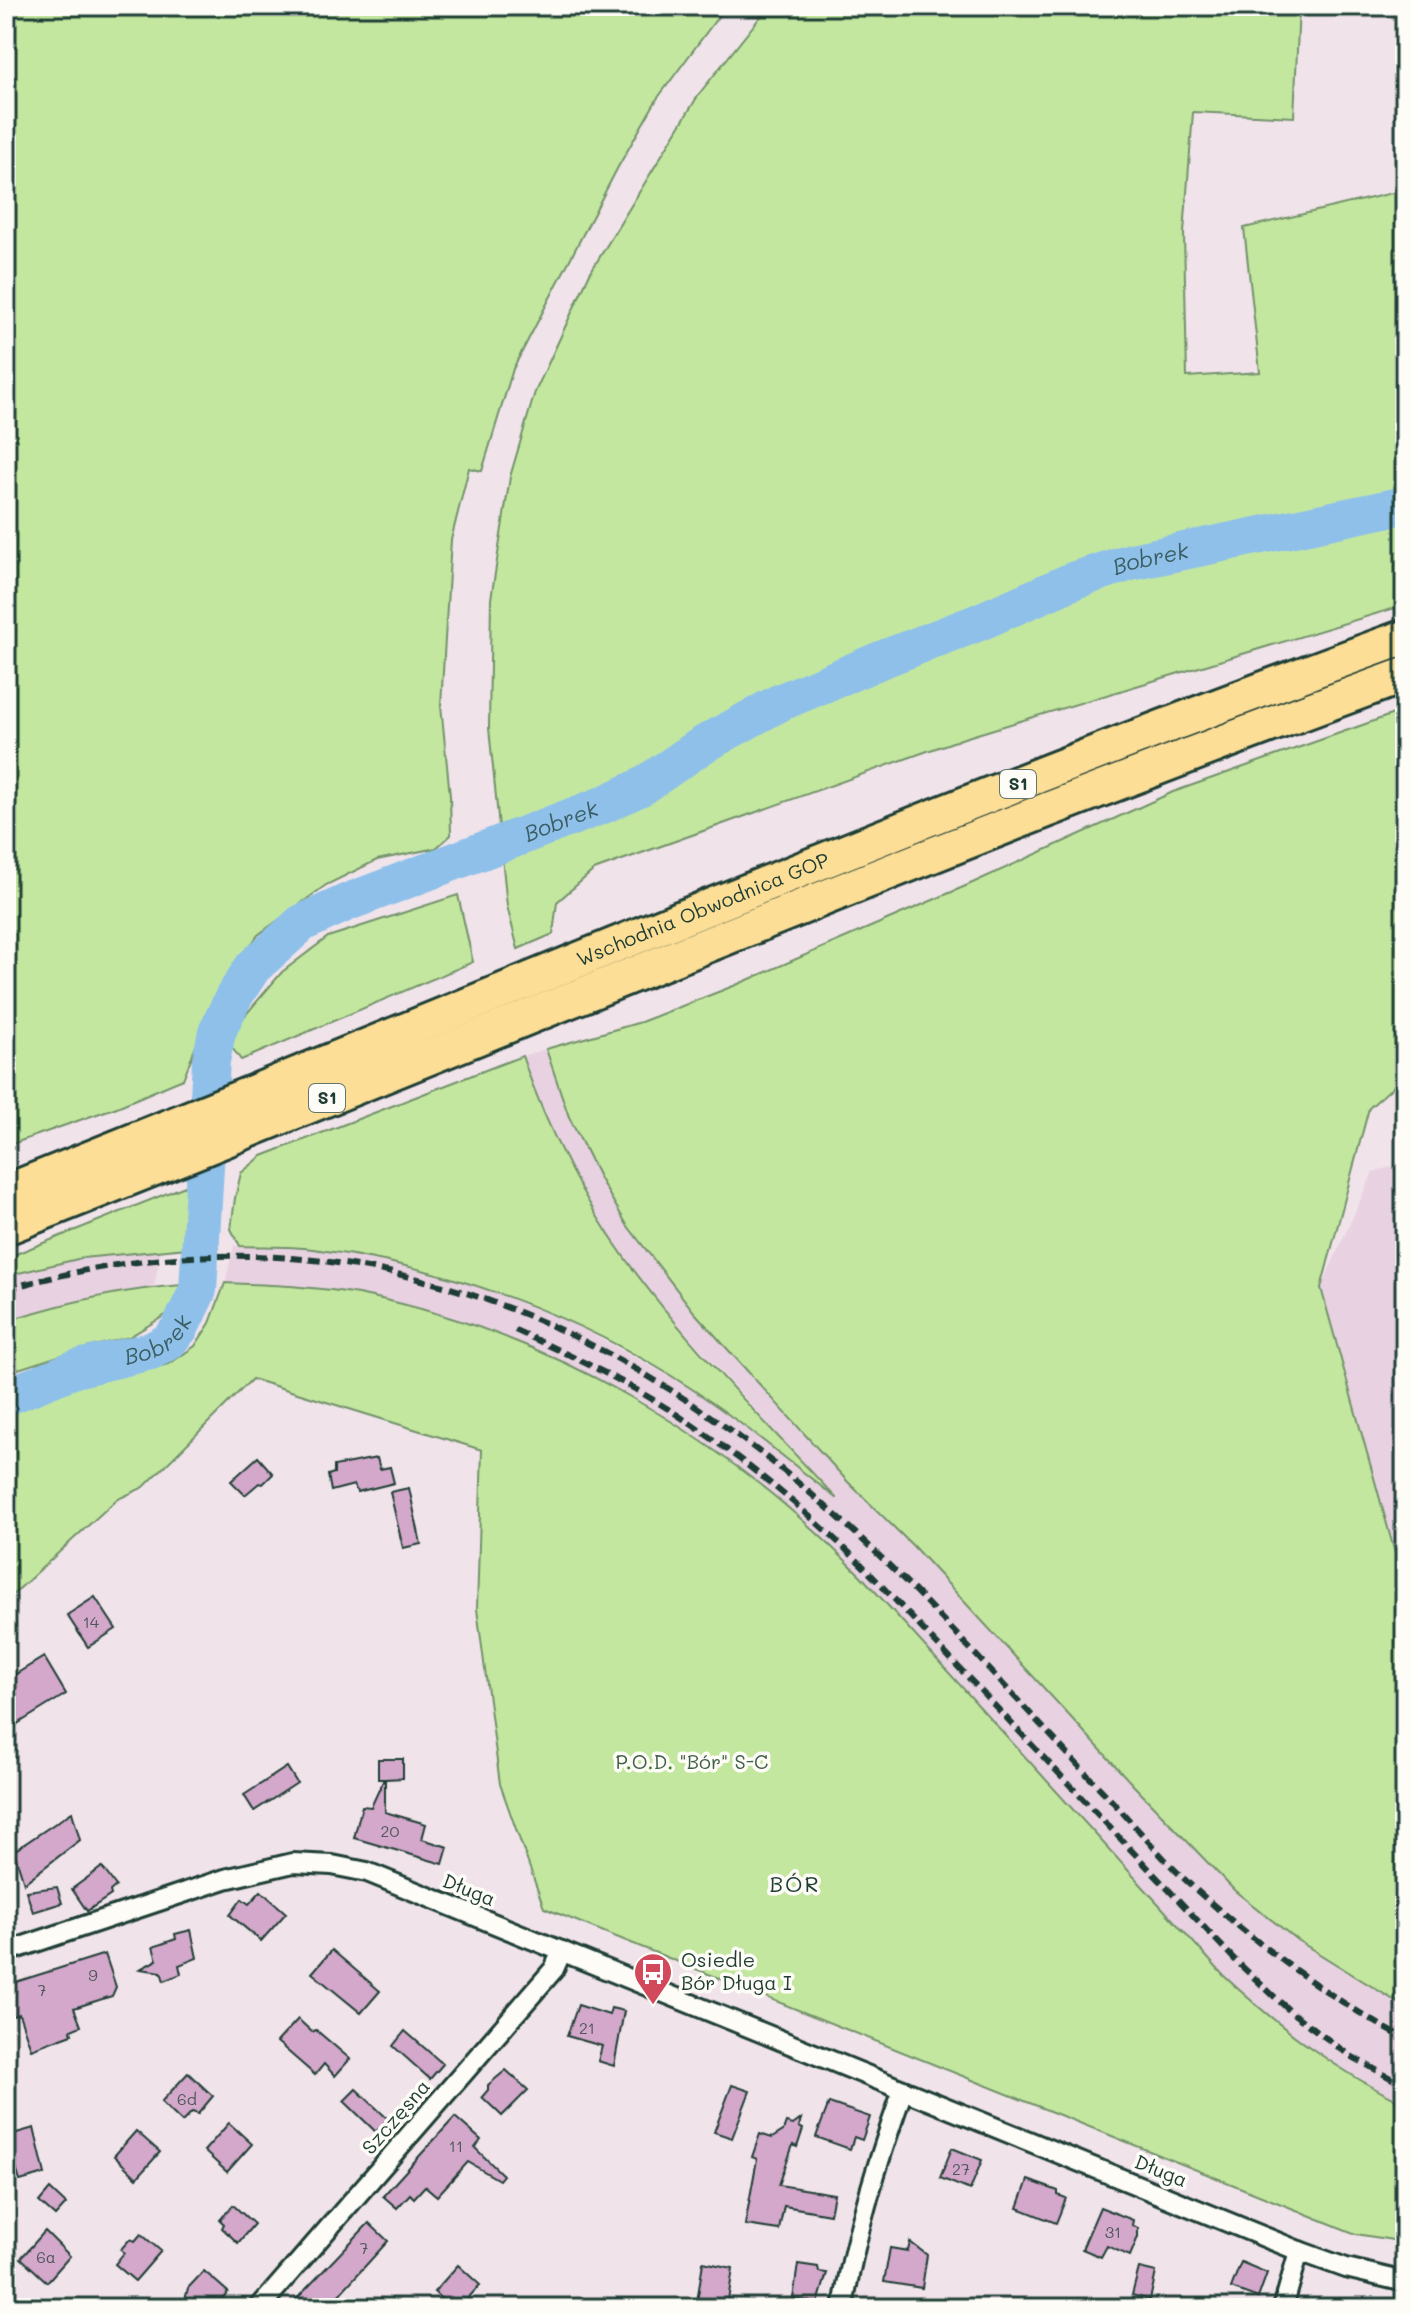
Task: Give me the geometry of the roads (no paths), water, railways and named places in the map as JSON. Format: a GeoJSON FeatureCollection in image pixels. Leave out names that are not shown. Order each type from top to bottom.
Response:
{"type":"FeatureCollection","features":[{"type":"Feature","properties":{"kind":"highway","name":"Wschodnia Obwodnica GOP"},"geometry":{"type":"LineString","coordinates":[[6,1192],[633,937],[1224,702],[1405,637]]}},
{"type":"Feature","properties":{"kind":"highway","name":"Wschodnia Obwodnica GOP"},"geometry":{"type":"LineString","coordinates":[[6,1227],[1107,786],[1405,675]]}},
{"type":"Feature","properties":{"kind":"street","name":"Długa"},"geometry":{"type":"LineString","coordinates":[[6,1952],[225,1879],[293,1863],[332,1865],[367,1872],[1299,2251],[1346,2268],[1405,2282]]}},
{"type":"Feature","properties":{"kind":"street","name":"Szczęsna"},"geometry":{"type":"LineString","coordinates":[[259,2308],[554,1969],[562,1951]]}},
{"type":"Feature","properties":{"kind":"street"},"geometry":{"type":"LineString","coordinates":[[843,2308],[862,2217],[903,2090]]}},
{"type":"Feature","properties":{"kind":"street"},"geometry":{"type":"LineString","coordinates":[[1283,2308],[1299,2251]]}},
{"type":"Feature","properties":{"kind":"waterway","name":"Bobrek"},"geometry":{"type":"LineString","coordinates":[[6,1397],[75,1369],[151,1351],[168,1342],[180,1328],[198,1290],[211,1061],[217,1032],[233,998],[253,967],[302,923],[348,902],[603,805],[643,786],[701,746],[779,703],[1075,580],[1131,562],[1405,505]]}},
{"type":"Feature","properties":{"kind":"railway"},"geometry":{"type":"LineString","coordinates":[[6,1289],[136,1262],[265,1256],[371,1268],[472,1295],[568,1334],[661,1384],[748,1444],[832,1512],[936,1612],[1193,1887],[1294,1969],[1405,2039]]}},
{"type":"Feature","properties":{"kind":"railway"},"geometry":{"type":"LineString","coordinates":[[515,1330],[662,1405],[753,1469],[798,1506],[862,1565],[1235,1960],[1291,2012],[1349,2055],[1405,2086]]}},
{"type":"Feature","properties":{"kind":"place","name":"Osiedle Bór Długa I"},"geometry":{"type":"Point","coordinates":[653,2006]}},
{"type":"Feature","properties":{"kind":"district","name":"BÓR"},"geometry":{"type":"Point","coordinates":[795,1884]}},
{"type":"Feature","properties":{"kind":"park label","name":"P.O.D. \"Bór\" S-C"},"geometry":{"type":"Point","coordinates":[692,1762]}}]}
